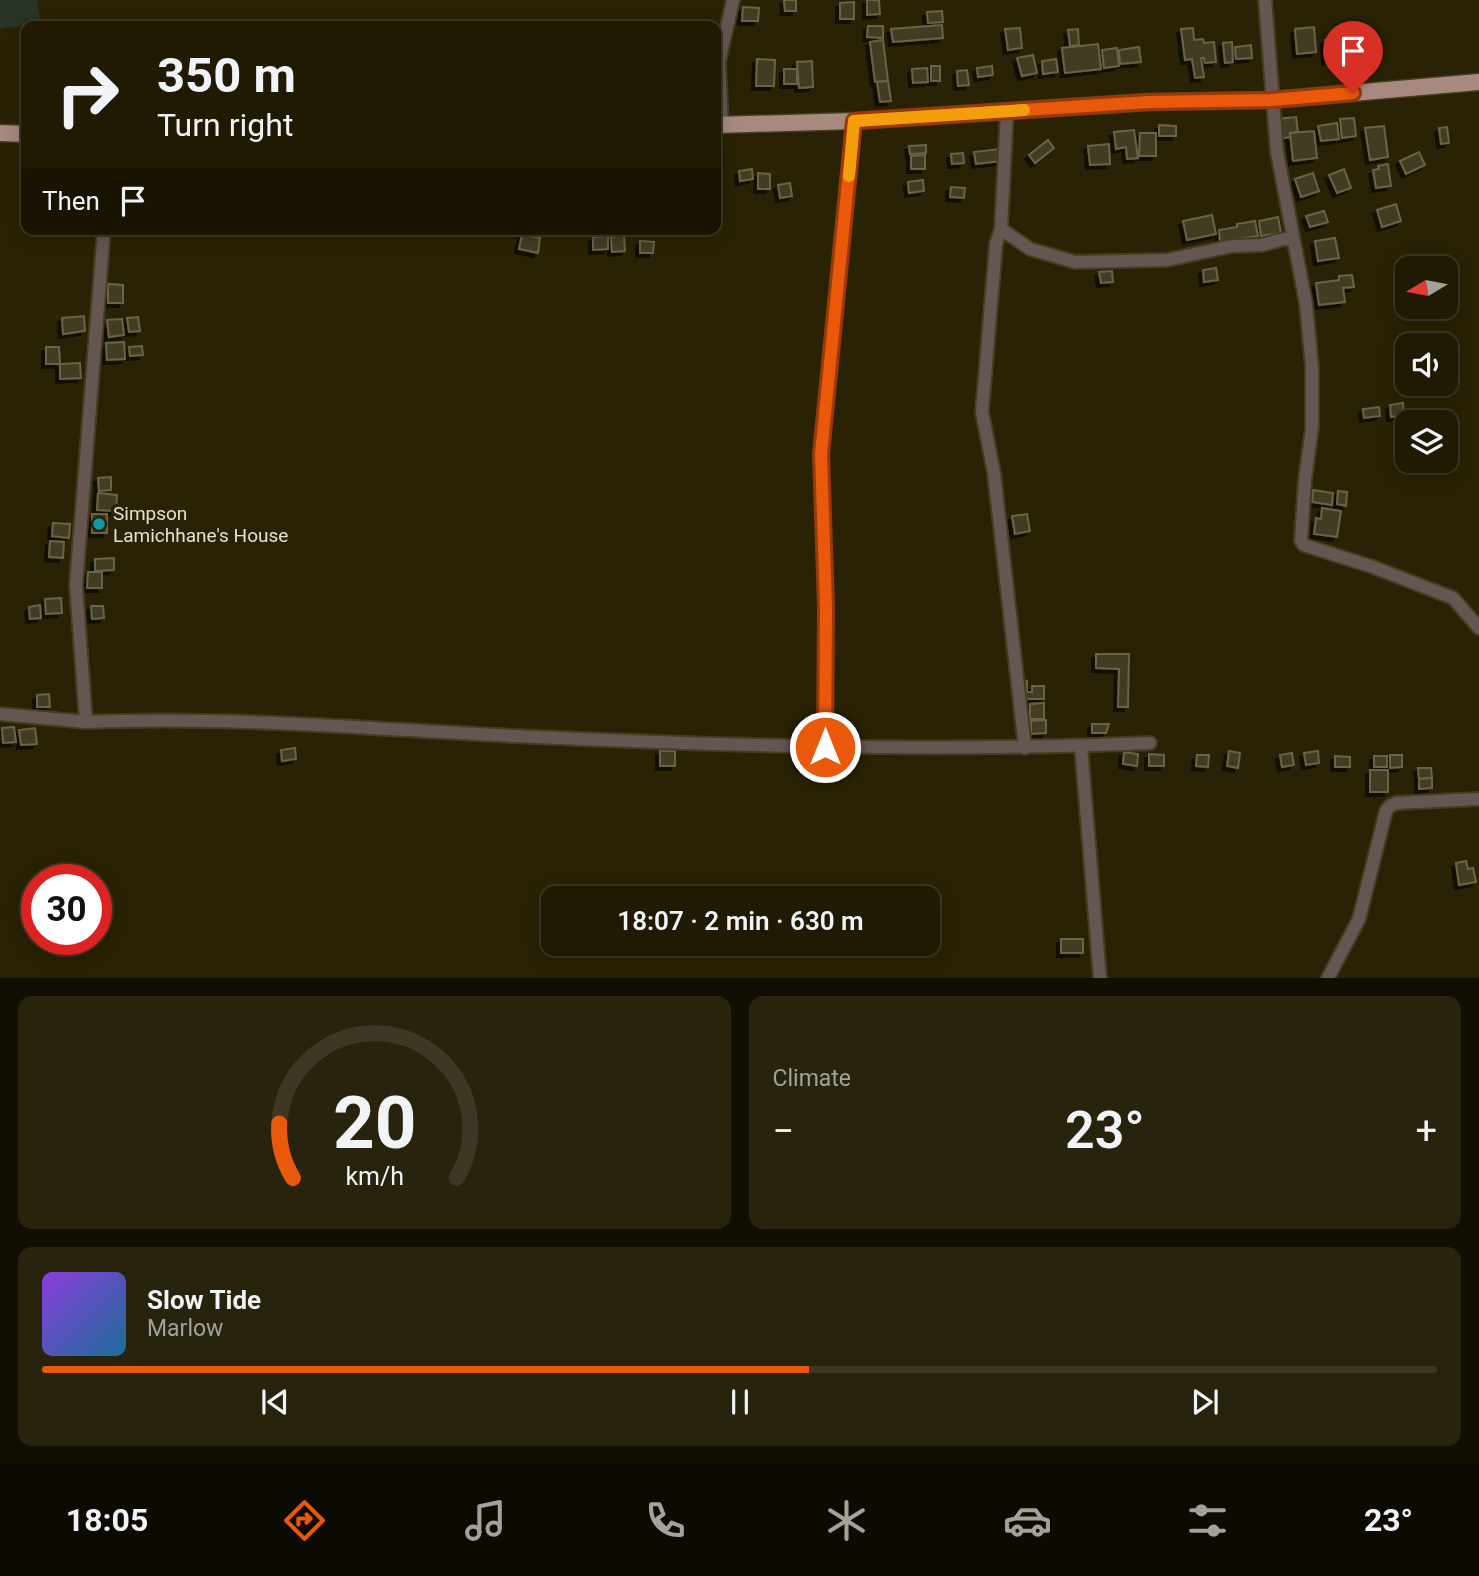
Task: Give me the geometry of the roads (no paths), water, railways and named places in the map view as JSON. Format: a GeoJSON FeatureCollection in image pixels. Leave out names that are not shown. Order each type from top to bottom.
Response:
{"type":"FeatureCollection","features":[{"type":"Feature","properties":{"kind":"main road"},"geometry":{"type":"LineString","coordinates":[[721,125],[854,121],[1149,102],[1272,100],[1479,82]]}},
{"type":"Feature","properties":{"kind":"main road"},"geometry":{"type":"LineString","coordinates":[[0,134],[21,134]]}},
{"type":"Feature","properties":{"kind":"street"},"geometry":{"type":"LineString","coordinates":[[721,52],[733,0]]}},
{"type":"Feature","properties":{"kind":"street"},"geometry":{"type":"LineString","coordinates":[[1265,0],[1277,152],[1306,304],[1312,367],[1312,428],[1301,541],[1304,545],[1373,567],[1453,598],[1479,628]]}},
{"type":"Feature","properties":{"kind":"street"},"geometry":{"type":"LineString","coordinates":[[1007,111],[1001,229],[996,244],[982,412],[995,473],[1025,748]]}},
{"type":"Feature","properties":{"kind":"street"},"geometry":{"type":"LineString","coordinates":[[825,747],[826,607],[821,454],[854,121]]}},
{"type":"Feature","properties":{"kind":"street"},"geometry":{"type":"LineString","coordinates":[[1001,229],[1030,249],[1075,262],[1167,260],[1225,247],[1262,246],[1293,239]]}},
{"type":"Feature","properties":{"kind":"street"},"geometry":{"type":"LineString","coordinates":[[86,722],[76,585],[104,235]]}},
{"type":"Feature","properties":{"kind":"street"},"geometry":{"type":"LineString","coordinates":[[0,714],[86,722],[165,719],[825,747],[1025,748],[1150,743]]}},
{"type":"Feature","properties":{"kind":"street"},"geometry":{"type":"LineString","coordinates":[[1081,746],[1100,978]]}},
{"type":"Feature","properties":{"kind":"street"},"geometry":{"type":"LineString","coordinates":[[1328,978],[1359,919],[1386,811],[1390,806],[1395,803],[1479,799]]}},
{"type":"Feature","properties":{"kind":"place","name":"Simpson Lamichhane's House"},"geometry":{"type":"Point","coordinates":[99,524]}}]}
